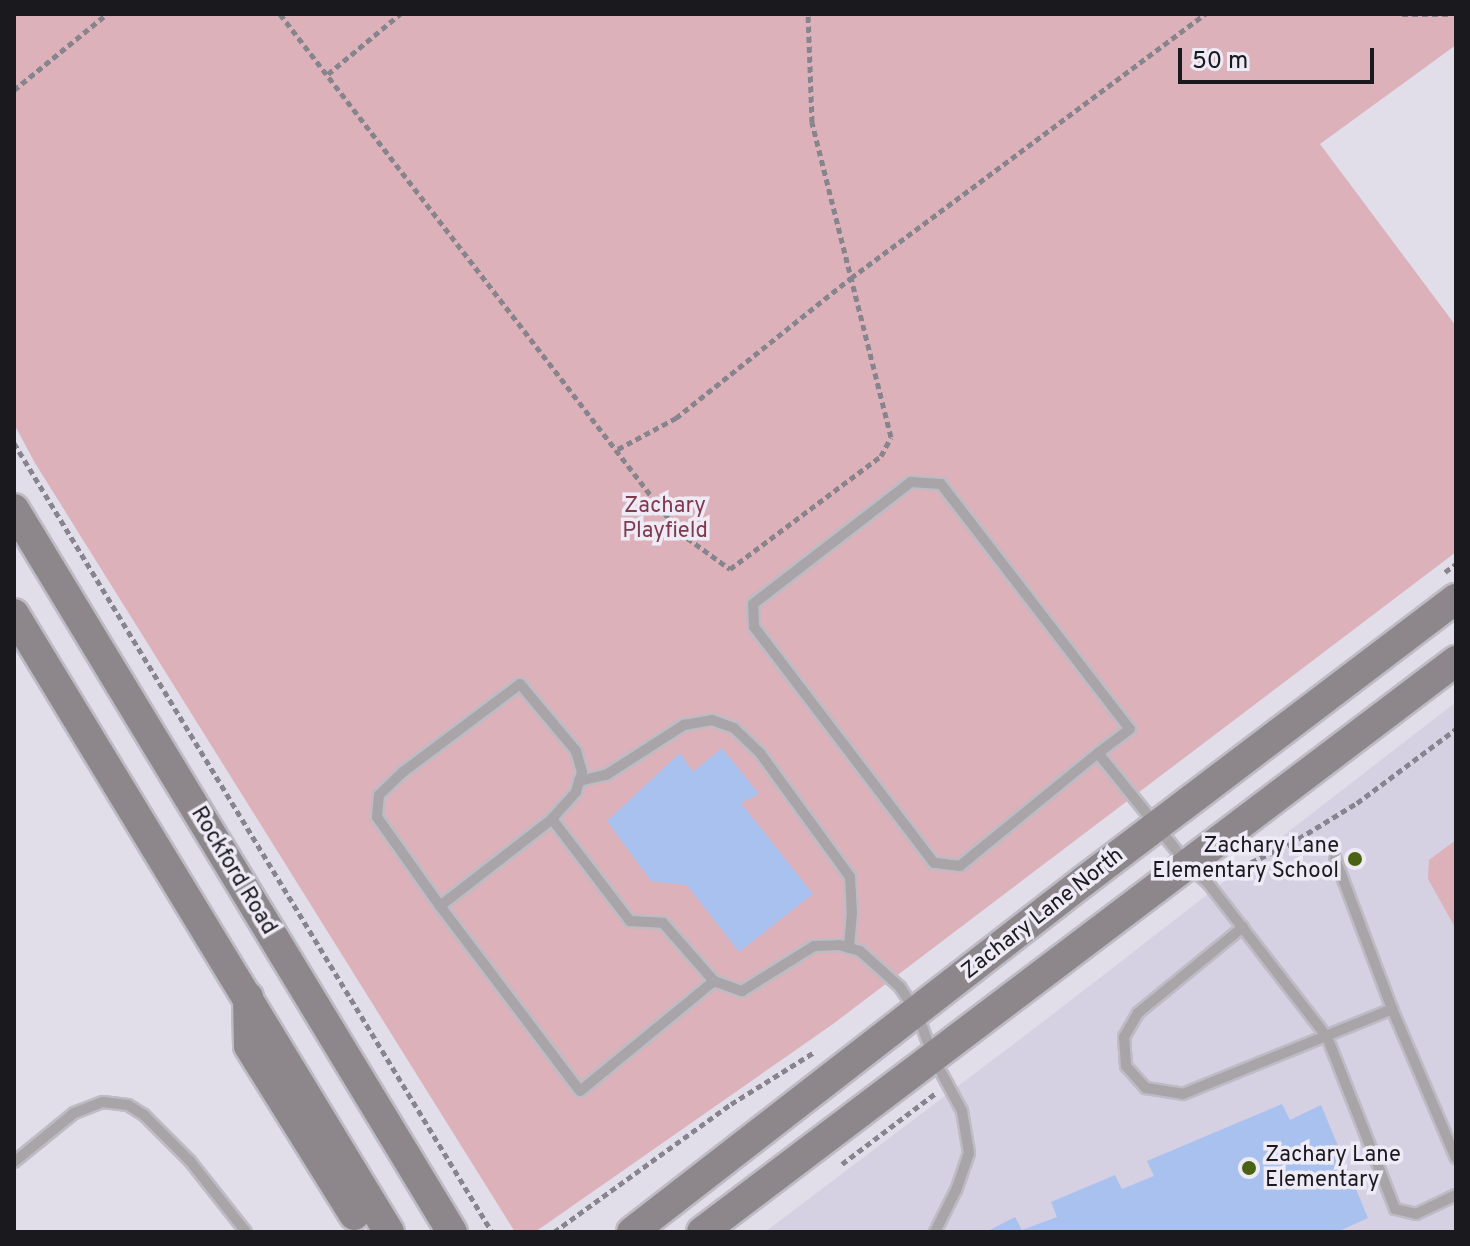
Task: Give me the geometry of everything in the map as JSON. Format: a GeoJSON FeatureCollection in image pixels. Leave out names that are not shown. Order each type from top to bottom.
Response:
{"type":"FeatureCollection","features":[{"type":"Feature","properties":{"kind":"street","name":"Rockford Road"},"geometry":{"type":"LineString","coordinates":[[14,509],[452,1232]]}},
{"type":"Feature","properties":{"kind":"street","name":"Zachary Lane North"},"geometry":{"type":"LineString","coordinates":[[632,1232],[1456,599]]}},
{"type":"Feature","properties":{"kind":"street"},"geometry":{"type":"LineString","coordinates":[[14,614],[248,995],[389,1232]]}},
{"type":"Feature","properties":{"kind":"street"},"geometry":{"type":"LineString","coordinates":[[702,1232],[941,1072],[1199,875],[1456,661]]}},
{"type":"Feature","properties":{"kind":"street"},"geometry":{"type":"LineString","coordinates":[[248,995],[249,1046],[365,1232]]}},
{"type":"Feature","properties":{"kind":"lane"},"geometry":{"type":"LineString","coordinates":[[911,482],[941,484],[1130,729],[1098,753],[960,866],[934,863],[754,627],[753,604],[911,482]]}},
{"type":"Feature","properties":{"kind":"lane"},"geometry":{"type":"LineString","coordinates":[[440,906],[552,819],[576,792],[582,772],[576,751],[520,684],[403,772],[379,795],[377,817],[440,906],[580,1091],[714,981]]}},
{"type":"Feature","properties":{"kind":"lane"},"geometry":{"type":"LineString","coordinates":[[579,781],[606,775],[684,725],[712,720],[734,728],[760,753],[850,877],[852,912],[849,948]]}},
{"type":"Feature","properties":{"kind":"lane"},"geometry":{"type":"LineString","coordinates":[[1098,753],[1243,927],[1327,1037],[1395,1209],[1416,1214],[1456,1195]]}},
{"type":"Feature","properties":{"kind":"lane"},"geometry":{"type":"LineString","coordinates":[[552,819],[630,921],[663,923],[714,981],[742,991],[814,946],[860,951],[900,987],[917,1013],[941,1072],[962,1111],[969,1153],[956,1190],[935,1232]]}},
{"type":"Feature","properties":{"kind":"lane"},"geometry":{"type":"LineString","coordinates":[[1335,858],[1392,1009],[1456,1158]]}},
{"type":"Feature","properties":{"kind":"lane"},"geometry":{"type":"LineString","coordinates":[[1243,927],[1138,1013],[1124,1037],[1126,1066],[1146,1088],[1183,1094],[1392,1009]]}},
{"type":"Feature","properties":{"kind":"lane"},"geometry":{"type":"LineString","coordinates":[[14,1162],[74,1113],[103,1102],[128,1105],[144,1115],[190,1161],[246,1232]]}},
{"type":"Feature","properties":{"kind":"path"},"geometry":{"type":"LineString","coordinates":[[14,90],[107,14]]}},
{"type":"Feature","properties":{"kind":"path"},"geometry":{"type":"LineString","coordinates":[[280,14],[679,532],[730,569],[881,456],[891,437],[812,122],[808,14]]}},
{"type":"Feature","properties":{"kind":"path"},"geometry":{"type":"LineString","coordinates":[[328,74],[400,14]]}},
{"type":"Feature","properties":{"kind":"path"},"geometry":{"type":"LineString","coordinates":[[618,449],[676,418],[851,278],[1205,14]]}},
{"type":"Feature","properties":{"kind":"path"},"geometry":{"type":"LineString","coordinates":[[1402,14],[1444,17],[1448,14]]}},
{"type":"Feature","properties":{"kind":"path"},"geometry":{"type":"LineString","coordinates":[[14,443],[492,1232]]}},
{"type":"Feature","properties":{"kind":"path"},"geometry":{"type":"LineString","coordinates":[[1199,875],[1290,844],[1357,803],[1456,729]]}},
{"type":"Feature","properties":{"kind":"path"},"geometry":{"type":"LineString","coordinates":[[836,1168],[941,1072]]}},
{"type":"Feature","properties":{"kind":"shaded area","name":"Zachary Lane Elementary School"},"geometry":{"type":"Polygon","coordinates":[[[1456,702],[1456,1232],[765,1232],[1052,1015],[1456,702]]]}},
{"type":"Feature","properties":{"kind":"green space","name":"Zachary Playfield"},"geometry":{"type":"Polygon","coordinates":[[[14,14],[1456,14],[1456,45],[1320,144],[1456,326],[1456,552],[833,1024],[535,1232],[515,1232],[35,463],[14,424],[14,14]]]}},
{"type":"Feature","properties":{"kind":"green space"},"geometry":{"type":"Polygon","coordinates":[[[1456,840],[1456,929],[1428,879],[1429,860],[1456,840]]]}},
{"type":"Feature","properties":{"kind":"building"},"geometry":{"type":"Polygon","coordinates":[[[722,748],[759,794],[741,803],[813,894],[739,952],[687,885],[651,881],[607,821],[680,753],[693,772],[722,748]]]}},
{"type":"Feature","properties":{"kind":"building","name":"Zachary Lane Elementary"},"geometry":{"type":"Polygon","coordinates":[[[1282,1104],[1290,1120],[1321,1105],[1368,1218],[1337,1232],[986,1232],[1015,1217],[1022,1230],[1057,1217],[1051,1202],[1115,1175],[1122,1189],[1154,1176],[1147,1161],[1282,1104]]]}},
{"type":"Feature","properties":{"kind":"place","name":"Zachary Lane Elementary School"},"geometry":{"type":"Point","coordinates":[1355,859]}},
{"type":"Feature","properties":{"kind":"place","name":"Zachary Lane Elementary"},"geometry":{"type":"Point","coordinates":[1249,1168]}}]}
